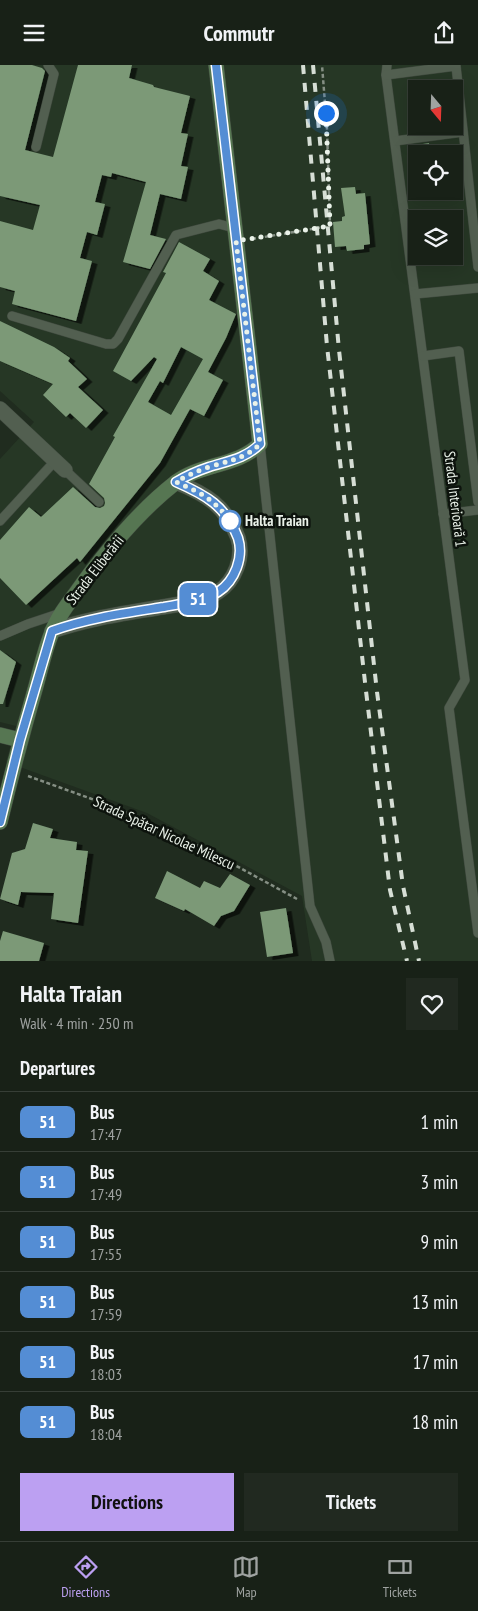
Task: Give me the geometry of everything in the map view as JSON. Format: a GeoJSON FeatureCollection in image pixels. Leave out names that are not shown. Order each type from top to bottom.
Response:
{"type":"FeatureCollection","features":[{"type":"Feature","properties":{"kind":"street"},"geometry":{"type":"LineString","coordinates":[[216,65],[260,444]]}},
{"type":"Feature","properties":{"kind":"street"},"geometry":{"type":"LineString","coordinates":[[0,409],[60,465]]}},
{"type":"Feature","properties":{"kind":"street","name":"Strada Eliberării"},"geometry":{"type":"LineString","coordinates":[[0,822],[20,740],[52,631],[62,613],[88,577],[156,499],[176,482],[188,475],[240,458],[252,452],[260,444]]}},
{"type":"Feature","properties":{"kind":"street"},"geometry":{"type":"LineString","coordinates":[[52,631],[80,621],[192,602],[218,592],[232,579],[239,563],[239,543],[232,523],[216,504],[198,491],[176,482]]}},
{"type":"Feature","properties":{"kind":"street"},"geometry":{"type":"LineString","coordinates":[[0,735],[20,740]]}},
{"type":"Feature","properties":{"kind":"lane"},"geometry":{"type":"LineString","coordinates":[[36,147],[54,74],[48,65]]}},
{"type":"Feature","properties":{"kind":"lane"},"geometry":{"type":"LineString","coordinates":[[387,70],[456,67],[457,80]]}},
{"type":"Feature","properties":{"kind":"lane","name":"Strada Interioară 1"},"geometry":{"type":"LineString","coordinates":[[387,70],[465,680],[449,708],[478,933]]}},
{"type":"Feature","properties":{"kind":"lane"},"geometry":{"type":"LineString","coordinates":[[463,132],[478,267]]}},
{"type":"Feature","properties":{"kind":"lane"},"geometry":{"type":"LineString","coordinates":[[395,141],[440,135]]}},
{"type":"Feature","properties":{"kind":"lane"},"geometry":{"type":"LineString","coordinates":[[12,316],[106,344],[113,343],[118,339],[176,235],[218,225],[235,234]]}},
{"type":"Feature","properties":{"kind":"lane"},"geometry":{"type":"LineString","coordinates":[[415,294],[478,288]]}},
{"type":"Feature","properties":{"kind":"lane"},"geometry":{"type":"LineString","coordinates":[[423,356],[459,351],[478,502]]}},
{"type":"Feature","properties":{"kind":"lane"},"geometry":{"type":"LineString","coordinates":[[260,444],[310,906],[326,942],[330,961]]}},
{"type":"Feature","properties":{"kind":"lane"},"geometry":{"type":"LineString","coordinates":[[0,521],[60,465],[99,502]]}},
{"type":"Feature","properties":{"kind":"lane"},"geometry":{"type":"LineString","coordinates":[[443,514],[478,510]]}},
{"type":"Feature","properties":{"kind":"lane"},"geometry":{"type":"LineString","coordinates":[[0,636],[28,623],[62,613]]}},
{"type":"Feature","properties":{"kind":"path"},"geometry":{"type":"LineString","coordinates":[[235,234],[330,226],[327,129],[322,65]]}},
{"type":"Feature","properties":{"kind":"path","name":"Strada Spătar Nicolae Milescu"},"geometry":{"type":"LineString","coordinates":[[12,770],[114,807],[209,851],[310,906]]}},
{"type":"Feature","properties":{"kind":"shaded area"},"geometry":{"type":"Polygon","coordinates":[[[0,65],[478,65],[478,961],[312,961],[302,896],[147,813],[6,762],[16,726],[0,722],[0,459],[34,422],[0,391],[0,65]]]}},
{"type":"Feature","properties":{"kind":"building"},"geometry":{"type":"Polygon","coordinates":[[[0,65],[32,65],[45,71],[25,150],[53,157],[78,65],[132,65],[129,78],[153,85],[154,87],[190,96],[181,133],[188,134],[181,166],[188,167],[181,199],[160,194],[150,235],[166,239],[150,269],[123,262],[146,182],[112,173],[111,177],[102,175],[95,202],[105,204],[97,235],[87,232],[80,258],[92,261],[76,321],[12,304],[15,291],[0,287],[0,221],[33,230],[40,205],[0,196],[0,65]]]}},
{"type":"Feature","properties":{"kind":"building"},"geometry":{"type":"Polygon","coordinates":[[[355,187],[356,194],[365,193],[370,244],[364,245],[364,249],[347,251],[346,246],[335,247],[333,222],[342,221],[342,217],[345,216],[341,188],[355,187]]]}},
{"type":"Feature","properties":{"kind":"building"},"geometry":{"type":"Polygon","coordinates":[[[179,242],[210,259],[203,271],[219,281],[209,300],[236,314],[208,372],[223,380],[204,416],[190,409],[160,463],[80,562],[77,558],[26,605],[0,578],[0,540],[29,507],[41,517],[73,487],[95,507],[100,508],[104,506],[104,498],[89,484],[115,437],[113,436],[157,359],[154,357],[131,381],[113,371],[166,273],[163,272],[179,242]],[[181,347],[163,383],[160,381],[148,402],[171,415],[203,359],[181,347]]]}},
{"type":"Feature","properties":{"kind":"building"},"geometry":{"type":"Polygon","coordinates":[[[0,321],[54,347],[70,358],[68,361],[87,379],[78,387],[103,410],[86,428],[70,413],[66,417],[43,395],[53,384],[0,361],[0,321]]]}},
{"type":"Feature","properties":{"kind":"building"},"geometry":{"type":"Polygon","coordinates":[[[0,650],[16,662],[3,704],[0,704],[0,650]]]}},
{"type":"Feature","properties":{"kind":"building"},"geometry":{"type":"Polygon","coordinates":[[[33,823],[53,829],[50,838],[77,842],[76,850],[88,851],[78,923],[51,919],[54,893],[21,892],[18,905],[0,899],[12,853],[25,849],[33,823]]]}},
{"type":"Feature","properties":{"kind":"building"},"geometry":{"type":"Polygon","coordinates":[[[167,871],[200,888],[204,881],[220,888],[230,874],[250,885],[234,911],[221,916],[214,926],[185,909],[184,911],[155,898],[167,871]]]}},
{"type":"Feature","properties":{"kind":"building"},"geometry":{"type":"Polygon","coordinates":[[[286,908],[293,953],[267,957],[260,912],[286,908]]]}},
{"type":"Feature","properties":{"kind":"building"},"geometry":{"type":"Polygon","coordinates":[[[3,931],[44,943],[39,961],[0,961],[0,941],[3,931]]]}},
{"type":"Feature","properties":{"kind":"railway"},"geometry":{"type":"LineString","coordinates":[[303,65],[327,346],[366,691],[390,890],[407,961]]}},
{"type":"Feature","properties":{"kind":"railway"},"geometry":{"type":"LineString","coordinates":[[313,65],[339,350],[377,692],[403,886],[419,961]]}},
{"type":"Feature","properties":{"kind":"bus line","name":"51"},"geometry":{"type":"LineString","coordinates":[[0,822],[20,740],[52,631],[80,621],[192,602],[218,592],[232,579],[239,563],[239,543],[232,523],[216,504],[198,491],[176,482],[208,467],[240,458],[252,452],[260,444],[216,65]]}},
{"type":"Feature","properties":{"kind":"place","name":"Halta Traian"},"geometry":{"type":"Point","coordinates":[230,521]}},
{"type":"Feature","properties":{"kind":"route"},"geometry":{"type":"LineString","coordinates":[[230,521],[232,523],[216,504],[198,491],[176,482],[208,467],[240,458],[252,452],[260,444],[236,241],[330,226],[326,113]]}}]}
